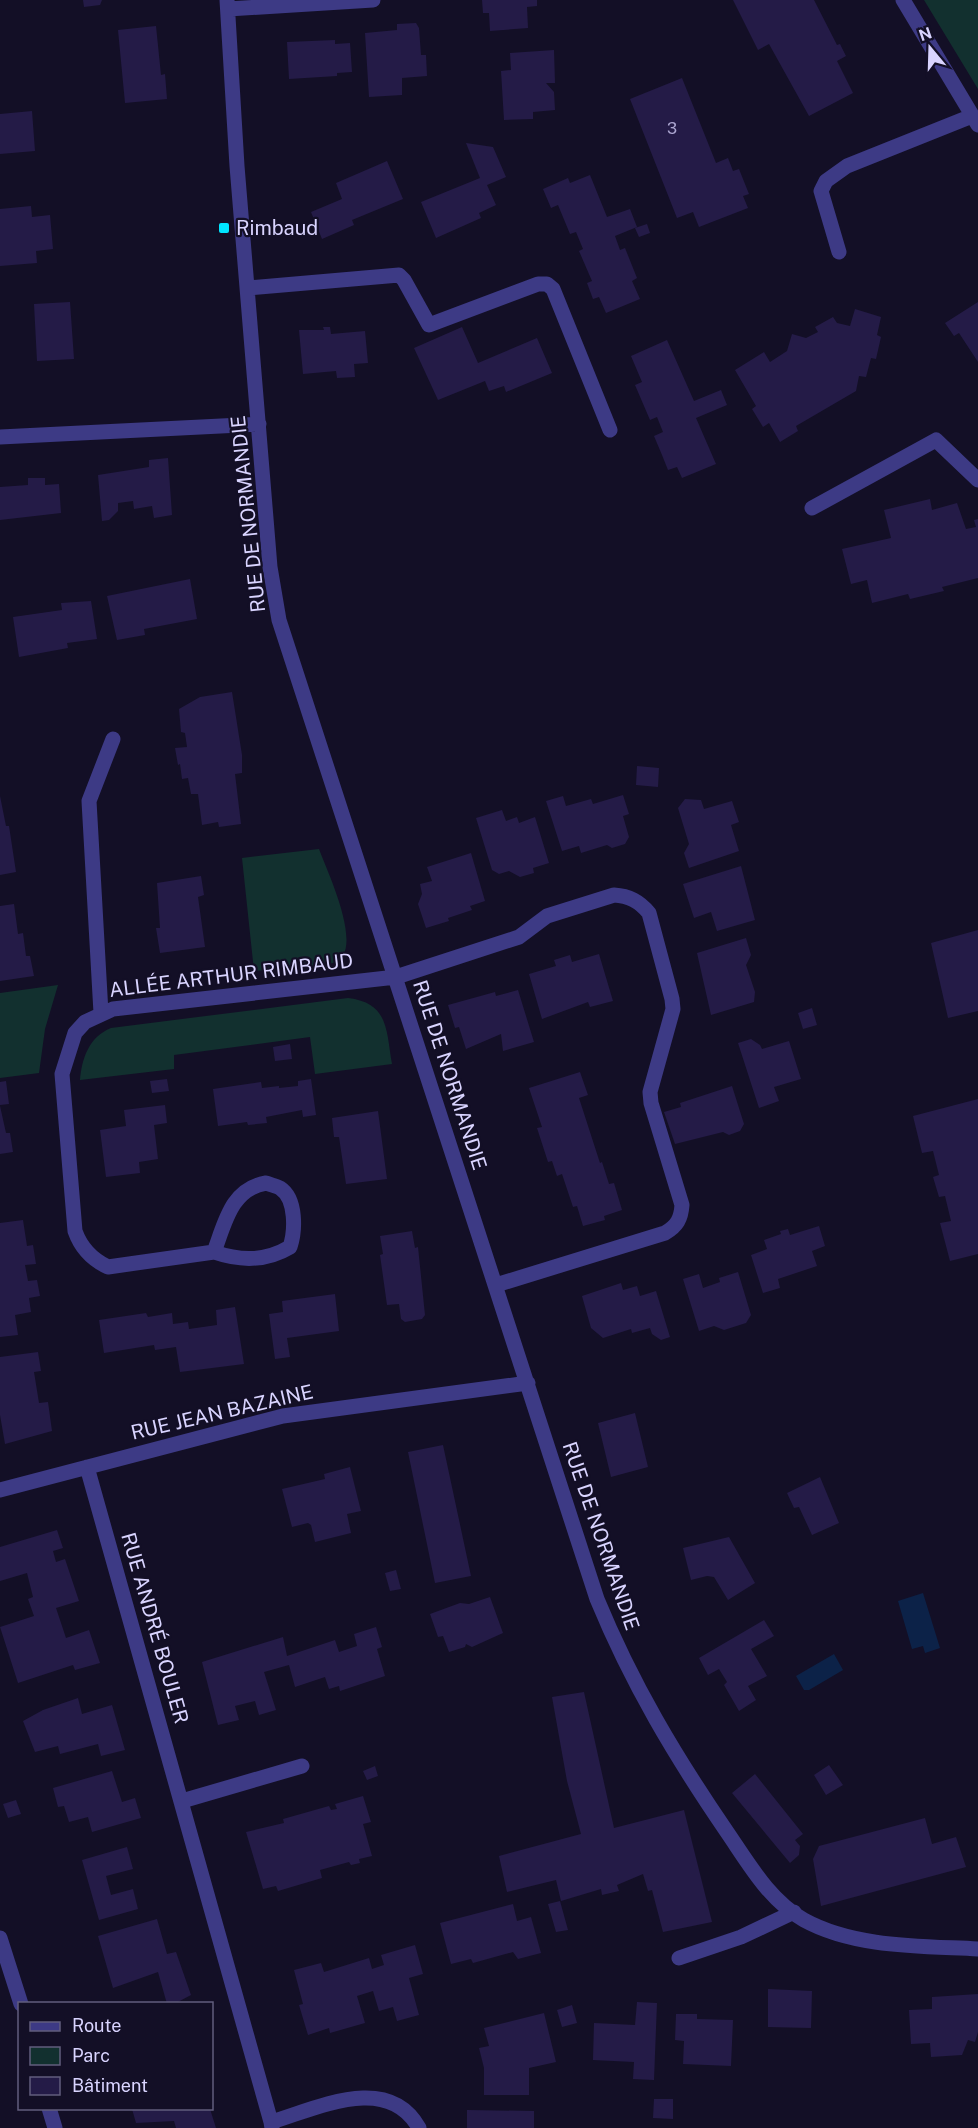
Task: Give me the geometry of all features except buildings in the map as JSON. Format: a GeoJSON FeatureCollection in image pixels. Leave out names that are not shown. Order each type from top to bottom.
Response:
{"type":"FeatureCollection","features":[{"type":"Feature","properties":{"kind":"street"},"geometry":{"type":"LineString","coordinates":[[227,5],[373,0]]}},
{"type":"Feature","properties":{"kind":"street"},"geometry":{"type":"LineString","coordinates":[[839,252],[820,191],[826,181],[847,166],[975,121],[903,0]]}},
{"type":"Feature","properties":{"kind":"street","name":"RUE DE NORMANDIE"},"geometry":{"type":"LineString","coordinates":[[227,5],[237,166],[249,288],[270,567],[279,620],[528,1383],[580,1554],[622,1660],[686,1772],[762,1883],[805,1920],[856,1937],[921,1946],[978,1949]]}},
{"type":"Feature","properties":{"kind":"street"},"geometry":{"type":"LineString","coordinates":[[249,288],[399,275],[429,325],[538,284],[547,284],[553,289],[610,430]]}},
{"type":"Feature","properties":{"kind":"street"},"geometry":{"type":"LineString","coordinates":[[0,437],[260,424]]}},
{"type":"Feature","properties":{"kind":"street"},"geometry":{"type":"LineString","coordinates":[[812,508],[936,440],[978,480]]}},
{"type":"Feature","properties":{"kind":"street"},"geometry":{"type":"LineString","coordinates":[[102,1013],[90,801],[113,739]]}},
{"type":"Feature","properties":{"kind":"street","name":"ALLÉE ARTHUR RIMBAUD"},"geometry":{"type":"LineString","coordinates":[[214,1252],[236,1199],[252,1185],[267,1183],[281,1188],[289,1200],[294,1234],[290,1248],[278,1255],[254,1259],[234,1259],[214,1252],[108,1267],[96,1262],[79,1242],[75,1231],[62,1074],[75,1033],[85,1022],[102,1013],[143,1005],[396,977],[519,937],[547,916],[614,895],[633,899],[649,913],[672,999],[673,1010],[650,1092],[682,1205],[679,1221],[665,1233],[496,1285]]}},
{"type":"Feature","properties":{"kind":"street","name":"RUE JEAN BAZAINE"},"geometry":{"type":"LineString","coordinates":[[0,1491],[283,1416],[528,1383]]}},
{"type":"Feature","properties":{"kind":"street","name":"RUE ANDRÉ BOULER"},"geometry":{"type":"LineString","coordinates":[[87,1467],[271,2125]]}},
{"type":"Feature","properties":{"kind":"street"},"geometry":{"type":"LineString","coordinates":[[182,1801],[302,1766]]}},
{"type":"Feature","properties":{"kind":"street"},"geometry":{"type":"LineString","coordinates":[[679,1958],[741,1937],[794,1912]]}},
{"type":"Feature","properties":{"kind":"street"},"geometry":{"type":"LineString","coordinates":[[0,1938],[20,2002]]}},
{"type":"Feature","properties":{"kind":"street"},"geometry":{"type":"LineString","coordinates":[[271,2125],[358,2097],[377,2097],[404,2110],[419,2128]]}},
{"type":"Feature","properties":{"kind":"street"},"geometry":{"type":"LineString","coordinates":[[49,2110],[55,2128]]}},
{"type":"Feature","properties":{"kind":"green space"},"geometry":{"type":"Polygon","coordinates":[[[924,0],[978,0],[978,89],[924,0]]]}},
{"type":"Feature","properties":{"kind":"green space"},"geometry":{"type":"Polygon","coordinates":[[[319,849],[336,892],[346,929],[346,944],[342,956],[333,963],[324,965],[254,971],[242,858],[319,849]]]}},
{"type":"Feature","properties":{"kind":"green space"},"geometry":{"type":"Polygon","coordinates":[[[58,985],[45,1029],[39,1073],[0,1078],[0,993],[58,985]]]}},
{"type":"Feature","properties":{"kind":"green space"},"geometry":{"type":"Polygon","coordinates":[[[348,998],[361,1001],[378,1012],[386,1029],[392,1064],[315,1074],[310,1037],[174,1055],[174,1069],[80,1080],[88,1049],[97,1037],[111,1028],[348,998]]]}},
{"type":"Feature","properties":{"kind":"water"},"geometry":{"type":"Polygon","coordinates":[[[923,1593],[940,1648],[925,1653],[923,1646],[912,1649],[898,1601],[923,1593]]]}},
{"type":"Feature","properties":{"kind":"water"},"geometry":{"type":"Polygon","coordinates":[[[834,1654],[843,1670],[809,1690],[804,1690],[796,1676],[834,1654]]]}},
{"type":"Feature","properties":{"kind":"place","name":"Rimbaud"},"geometry":{"type":"Point","coordinates":[224,228]}}]}
